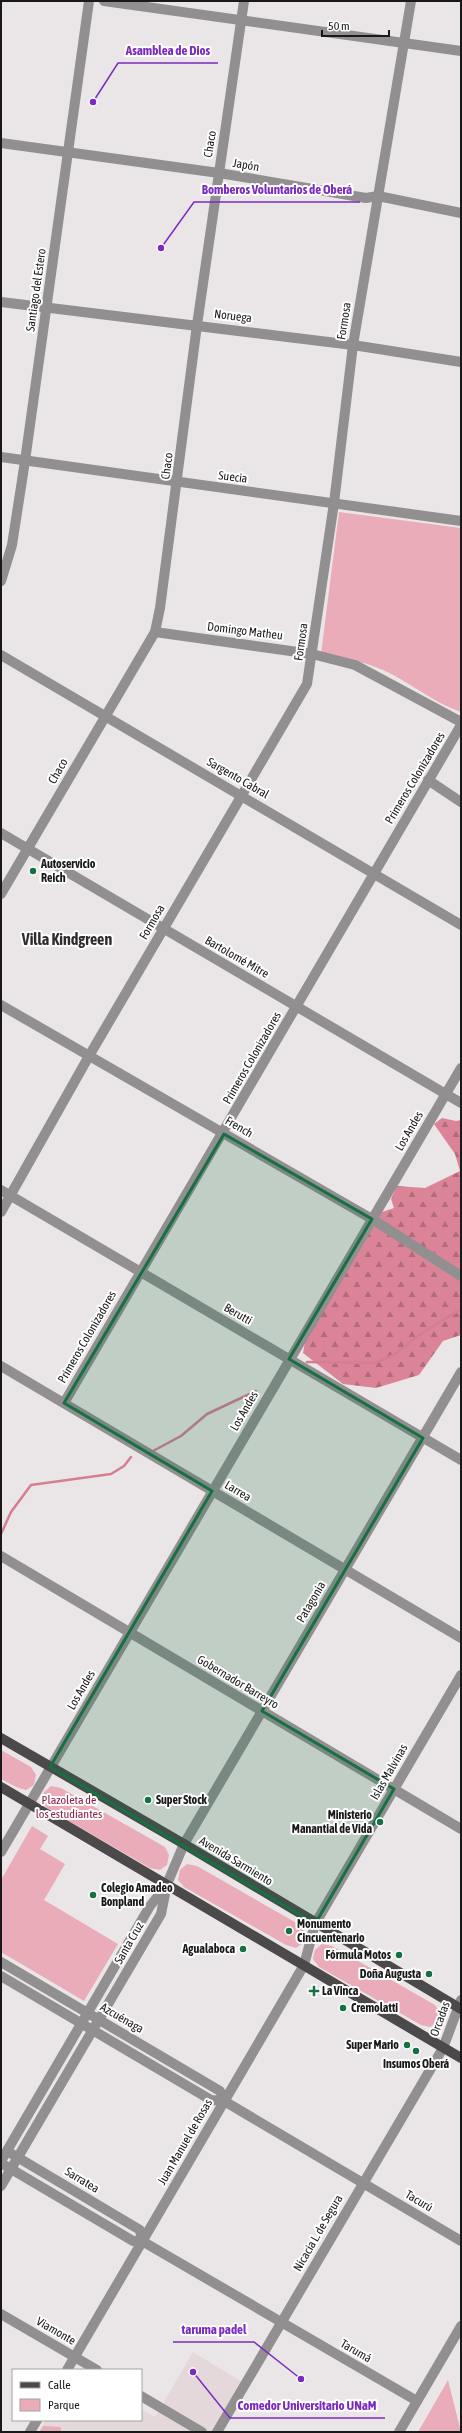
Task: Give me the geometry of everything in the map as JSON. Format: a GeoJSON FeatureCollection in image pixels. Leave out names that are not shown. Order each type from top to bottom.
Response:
{"type":"FeatureCollection","features":[{"type":"Feature","properties":{"kind":"main road","name":"Avenida Sarmiento"},"geometry":{"type":"LineString","coordinates":[[1,1738],[184,1844],[315,1924],[460,2005]]}},
{"type":"Feature","properties":{"kind":"main road"},"geometry":{"type":"LineString","coordinates":[[1,1787],[461,2058]]}},
{"type":"Feature","properties":{"kind":"street","name":"Santiago del Estero"},"geometry":{"type":"LineString","coordinates":[[1,581],[12,545],[25,461],[89,1]]}},
{"type":"Feature","properties":{"kind":"street"},"geometry":{"type":"LineString","coordinates":[[104,1],[461,51]]}},
{"type":"Feature","properties":{"kind":"street","name":"Chaco"},"geometry":{"type":"LineString","coordinates":[[1,894],[155,632],[160,608],[178,483],[196,325],[244,1]]}},
{"type":"Feature","properties":{"kind":"street","name":"Formosa"},"geometry":{"type":"LineString","coordinates":[[1,1212],[163,928],[241,794],[308,684],[334,503],[353,345],[411,1]]}},
{"type":"Feature","properties":{"kind":"street","name":"Japón"},"geometry":{"type":"LineString","coordinates":[[1,143],[219,173],[366,198],[378,196],[461,213]]}},
{"type":"Feature","properties":{"kind":"street","name":"Noruega"},"geometry":{"type":"LineString","coordinates":[[1,302],[353,345],[461,362]]}},
{"type":"Feature","properties":{"kind":"street","name":"Suecia"},"geometry":{"type":"LineString","coordinates":[[1,457],[178,483],[461,521]]}},
{"type":"Feature","properties":{"kind":"street","name":"Domingo Matheu"},"geometry":{"type":"LineString","coordinates":[[155,632],[312,654],[368,670],[461,722]]}},
{"type":"Feature","properties":{"kind":"street","name":"Sargento Cabral"},"geometry":{"type":"LineString","coordinates":[[1,655],[241,794],[373,874],[461,925]]}},
{"type":"Feature","properties":{"kind":"street","name":"Primeros Colonizadores"},"geometry":{"type":"LineString","coordinates":[[64,1403],[224,1134],[373,874],[461,725]]}},
{"type":"Feature","properties":{"kind":"street"},"geometry":{"type":"LineString","coordinates":[[428,780],[461,802]]}},
{"type":"Feature","properties":{"kind":"street","name":"Bartolomé Mitre"},"geometry":{"type":"LineString","coordinates":[[1,833],[461,1104]]}},
{"type":"Feature","properties":{"kind":"street","name":"French"},"geometry":{"type":"LineString","coordinates":[[1,1005],[372,1219],[461,1276]]}},
{"type":"Feature","properties":{"kind":"street","name":"Los Andes"},"geometry":{"type":"LineString","coordinates":[[1,1852],[461,1068]]}},
{"type":"Feature","properties":{"kind":"street","name":"Berutti"},"geometry":{"type":"LineString","coordinates":[[1,1190],[461,1460]]}},
{"type":"Feature","properties":{"kind":"street","name":"Larrea"},"geometry":{"type":"LineString","coordinates":[[1,1366],[461,1638]]}},
{"type":"Feature","properties":{"kind":"street","name":"Patagonia"},"geometry":{"type":"LineString","coordinates":[[167,1884],[184,1844],[461,1372]]}},
{"type":"Feature","properties":{"kind":"street","name":"Gobernador Barreyro"},"geometry":{"type":"LineString","coordinates":[[1,1556],[461,1829]]}},
{"type":"Feature","properties":{"kind":"street","name":"Islas Malvinas"},"geometry":{"type":"LineString","coordinates":[[315,1924],[461,1675]]}},
{"type":"Feature","properties":{"kind":"street","name":"Santa Cruz"},"geometry":{"type":"LineString","coordinates":[[1,2162],[4,2149],[150,1906],[167,1884]]}},
{"type":"Feature","properties":{"kind":"street","name":"Santa Cruz"},"geometry":{"type":"LineString","coordinates":[[1,2186],[161,1914],[167,1884]]}},
{"type":"Feature","properties":{"kind":"street","name":"Juan Manuel de Rosas"},"geometry":{"type":"LineString","coordinates":[[67,2369],[304,1965],[315,1924]]}},
{"type":"Feature","properties":{"kind":"street","name":"Azcuénaga"},"geometry":{"type":"LineString","coordinates":[[1,1962],[220,2091],[224,2101]]}},
{"type":"Feature","properties":{"kind":"street","name":"Azcuénaga"},"geometry":{"type":"LineString","coordinates":[[1,1976],[211,2100],[224,2101],[363,2183]]}},
{"type":"Feature","properties":{"kind":"street","name":"Orcadas"},"geometry":{"type":"LineString","coordinates":[[443,2048],[460,2005]]}},
{"type":"Feature","properties":{"kind":"street","name":"Nicacia L. de Segura"},"geometry":{"type":"LineString","coordinates":[[217,2432],[443,2048]]}},
{"type":"Feature","properties":{"kind":"street","name":"Sarratea"},"geometry":{"type":"LineString","coordinates":[[4,2149],[140,2230],[142,2241]]}},
{"type":"Feature","properties":{"kind":"street","name":"Sarratea"},"geometry":{"type":"LineString","coordinates":[[1,2162],[133,2241],[142,2241],[281,2322]]}},
{"type":"Feature","properties":{"kind":"street","name":"Tacurú"},"geometry":{"type":"LineString","coordinates":[[363,2183],[461,2241]]}},
{"type":"Feature","properties":{"kind":"street","name":"Viamonte"},"geometry":{"type":"LineString","coordinates":[[1,2314],[95,2369]]}},
{"type":"Feature","properties":{"kind":"street","name":"Tarumá"},"geometry":{"type":"LineString","coordinates":[[281,2322],[417,2401]]}},
{"type":"Feature","properties":{"kind":"street"},"geometry":{"type":"LineString","coordinates":[[399,2432],[461,2326]]}},
{"type":"Feature","properties":{"kind":"street"},"geometry":{"type":"LineString","coordinates":[[142,2397],[202,2432]]}},
{"type":"Feature","properties":{"kind":"street"},"geometry":{"type":"LineString","coordinates":[[30,2432],[36,2421]]}},
{"type":"Feature","properties":{"kind":"highlighted area"},"geometry":{"type":"Polygon","coordinates":[[[224,1134],[372,1219],[289,1359],[423,1438],[262,1711],[394,1789],[315,1924],[50,1767],[212,1491],[64,1403],[224,1134]]]}},
{"type":"Feature","properties":{"kind":"shaded area"},"geometry":{"type":"Polygon","coordinates":[[[193,2352],[244,2383],[216,2432],[39,2432],[45,2421],[142,2421],[142,2410],[155,2417],[193,2352]]]}},
{"type":"Feature","properties":{"kind":"green space"},"geometry":{"type":"Polygon","coordinates":[[[339,512],[461,528],[461,712],[440,703],[383,670],[345,658],[321,654],[339,512]]]}},
{"type":"Feature","properties":{"kind":"green space"},"geometry":{"type":"Polygon","coordinates":[[[442,1118],[456,1121],[461,1120],[461,1335],[443,1341],[419,1375],[376,1388],[343,1384],[303,1353],[306,1336],[382,1212],[394,1208],[391,1199],[397,1186],[425,1188],[460,1171],[455,1154],[434,1124],[442,1118]]]}},
{"type":"Feature","properties":{"kind":"green space"},"geometry":{"type":"Polygon","coordinates":[[[1,1750],[31,1767],[36,1775],[34,1785],[26,1790],[16,1787],[1,1779],[1,1750]]]}},
{"type":"Feature","properties":{"kind":"green space","name":"Plazoleta de los estudiantes"},"geometry":{"type":"Polygon","coordinates":[[[51,1786],[61,1788],[165,1847],[169,1855],[167,1865],[160,1870],[150,1868],[48,1809],[42,1802],[44,1792],[51,1786]]]}},
{"type":"Feature","properties":{"kind":"green space"},"geometry":{"type":"Polygon","coordinates":[[[32,1826],[48,1836],[40,1849],[65,1864],[44,1900],[118,1944],[84,2001],[1,1952],[1,1880],[32,1826]]]}},
{"type":"Feature","properties":{"kind":"green space"},"geometry":{"type":"Polygon","coordinates":[[[187,1864],[197,1866],[300,1925],[305,1933],[303,1943],[296,1948],[286,1945],[184,1887],[178,1880],[180,1870],[187,1864]]]}},
{"type":"Feature","properties":{"kind":"green space"},"geometry":{"type":"Polygon","coordinates":[[[322,1944],[332,1946],[435,2005],[440,2013],[438,2022],[430,2027],[421,2025],[319,1967],[313,1959],[315,1950],[322,1944]]]}},
{"type":"Feature","properties":{"kind":"green space"},"geometry":{"type":"Polygon","coordinates":[[[448,2380],[461,2432],[418,2432],[448,2380]]]}},
{"type":"Feature","properties":{"kind":"green space"},"geometry":{"type":"Polygon","coordinates":[[[43,2426],[61,2427],[61,2432],[39,2432],[43,2426]]]}},
{"type":"Feature","properties":{"kind":"waterway"},"geometry":{"type":"LineString","coordinates":[[307,1362],[374,1363],[394,1355],[422,1333],[461,1309]]}},
{"type":"Feature","properties":{"kind":"waterway"},"geometry":{"type":"LineString","coordinates":[[153,1451],[181,1436],[207,1414],[256,1391]]}},
{"type":"Feature","properties":{"kind":"waterway"},"geometry":{"type":"LineString","coordinates":[[1,1534],[11,1512],[31,1485],[111,1474],[124,1466],[131,1457]]}},
{"type":"Feature","properties":{"kind":"place","name":"Asamblea de Dios"},"geometry":{"type":"Point","coordinates":[93,102]}},
{"type":"Feature","properties":{"kind":"place","name":"Bomberos Voluntarios de Oberá"},"geometry":{"type":"Point","coordinates":[161,248]}},
{"type":"Feature","properties":{"kind":"place","name":"Autoservicio Reich"},"geometry":{"type":"Point","coordinates":[33,871]}},
{"type":"Feature","properties":{"kind":"place","name":"Super Stock"},"geometry":{"type":"Point","coordinates":[148,1800]}},
{"type":"Feature","properties":{"kind":"place","name":"Ministerio Manantial de Vida"},"geometry":{"type":"Point","coordinates":[380,1822]}},
{"type":"Feature","properties":{"kind":"place","name":"Colegio Amadeo Bonpland"},"geometry":{"type":"Point","coordinates":[93,1895]}},
{"type":"Feature","properties":{"kind":"place","name":"Monumento Cincuentenario"},"geometry":{"type":"Point","coordinates":[289,1931]}},
{"type":"Feature","properties":{"kind":"place","name":"Agualaboca"},"geometry":{"type":"Point","coordinates":[243,1949]}},
{"type":"Feature","properties":{"kind":"place","name":"Fórmula Motos"},"geometry":{"type":"Point","coordinates":[399,1955]}},
{"type":"Feature","properties":{"kind":"place","name":"Doña Augusta"},"geometry":{"type":"Point","coordinates":[429,1974]}},
{"type":"Feature","properties":{"kind":"place","name":"La Vinca"},"geometry":{"type":"Point","coordinates":[314,1991]}},
{"type":"Feature","properties":{"kind":"place","name":"Cremolatti"},"geometry":{"type":"Point","coordinates":[343,2008]}},
{"type":"Feature","properties":{"kind":"place","name":"Super Mario"},"geometry":{"type":"Point","coordinates":[407,2045]}},
{"type":"Feature","properties":{"kind":"place","name":"Insumos Oberá"},"geometry":{"type":"Point","coordinates":[416,2051]}},
{"type":"Feature","properties":{"kind":"place","name":"Comedor Universitario UNaM"},"geometry":{"type":"Point","coordinates":[193,2372]}},
{"type":"Feature","properties":{"kind":"place","name":"taruma padel"},"geometry":{"type":"Point","coordinates":[301,2379]}},
{"type":"Feature","properties":{"kind":"district","name":"Villa Kindgreen"},"geometry":{"type":"Point","coordinates":[67,939]}}]}
